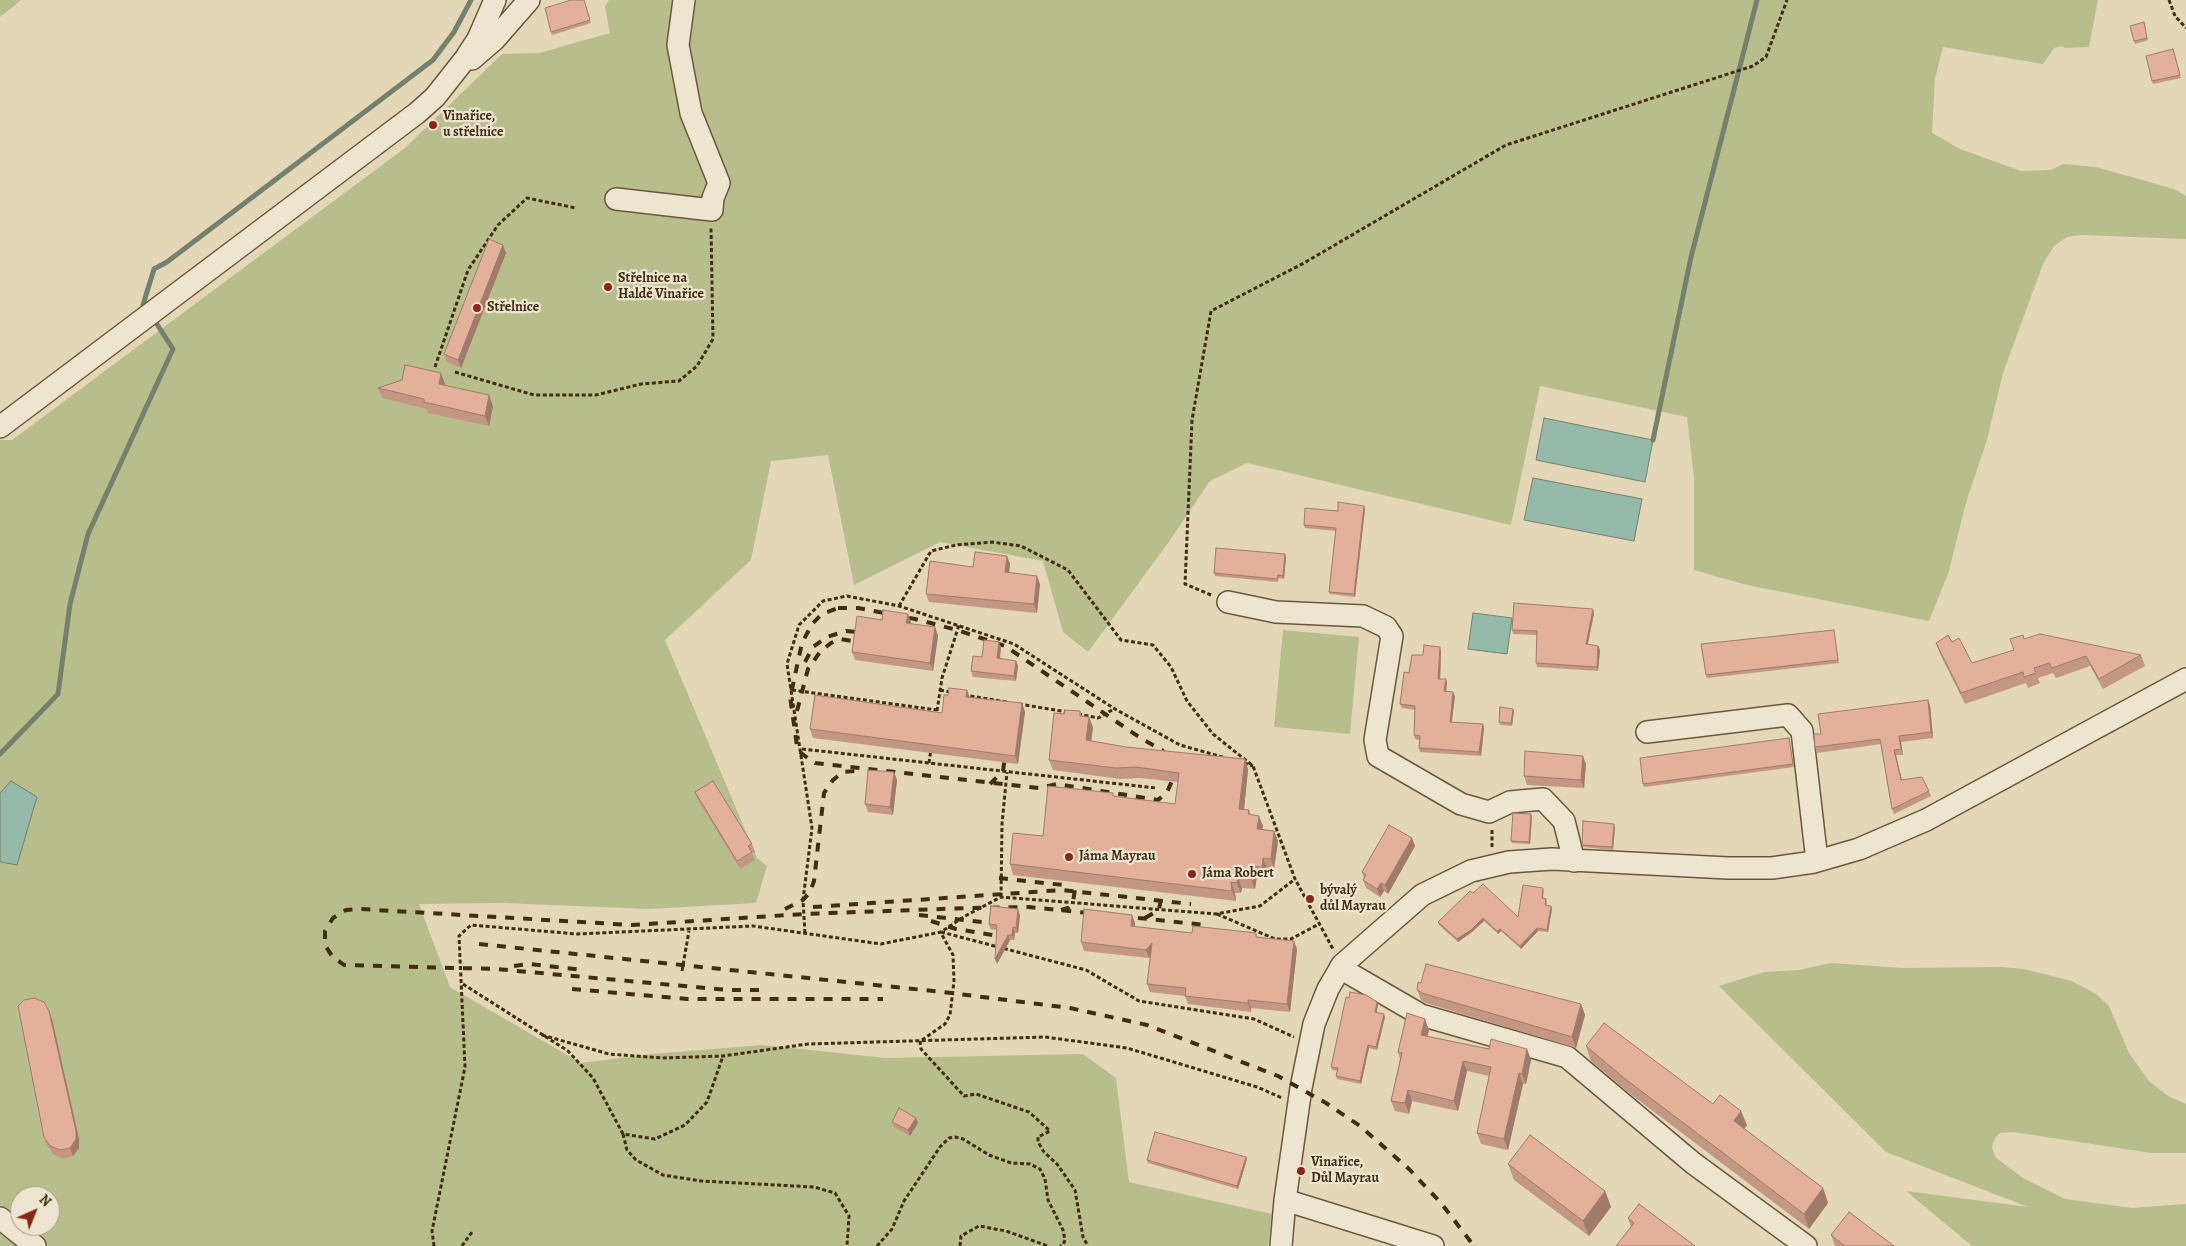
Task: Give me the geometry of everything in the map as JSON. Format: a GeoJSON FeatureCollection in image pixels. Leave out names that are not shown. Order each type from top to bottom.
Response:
{"type":"FeatureCollection","features":[{"type":"Feature","properties":{"kind":"street"},"geometry":{"type":"LineString","coordinates":[[450,79],[478,39],[495,0]]}},
{"type":"Feature","properties":{"kind":"street"},"geometry":{"type":"LineString","coordinates":[[0,427],[417,113],[450,79],[494,40],[529,0]]}},
{"type":"Feature","properties":{"kind":"street"},"geometry":{"type":"LineString","coordinates":[[616,199],[712,210],[713,198],[719,183],[691,113],[678,45],[684,0]]}},
{"type":"Feature","properties":{"kind":"street"},"geometry":{"type":"LineString","coordinates":[[1228,602],[1276,612],[1363,616],[1386,627],[1392,636],[1375,740],[1378,756],[1462,804],[1490,812],[1510,802],[1543,799],[1564,821],[1574,861]]}},
{"type":"Feature","properties":{"kind":"street"},"geometry":{"type":"LineString","coordinates":[[1281,1246],[1285,1200],[1299,1106],[1314,1024],[1328,989],[1341,967],[1422,895],[1471,872],[1509,862],[1552,859],[1728,868],[1772,868],[1817,861],[1859,849],[1926,820],[2186,679]]}},
{"type":"Feature","properties":{"kind":"street"},"geometry":{"type":"LineString","coordinates":[[1647,732],[1788,715],[1802,731],[1817,861]]}},
{"type":"Feature","properties":{"kind":"street"},"geometry":{"type":"LineString","coordinates":[[1341,967],[1421,1015],[1567,1057],[1693,1163],[1806,1246]]}},
{"type":"Feature","properties":{"kind":"street"},"geometry":{"type":"LineString","coordinates":[[1285,1200],[1433,1246]]}},
{"type":"Feature","properties":{"kind":"street"},"geometry":{"type":"LineString","coordinates":[[0,1218],[35,1246]]}},
{"type":"Feature","properties":{"kind":"path"},"geometry":{"type":"LineString","coordinates":[[1228,602],[1186,584],[1192,420],[1211,311],[1304,263],[1506,146],[1727,76],[1753,66],[1766,57],[1787,0]]}},
{"type":"Feature","properties":{"kind":"path"},"geometry":{"type":"LineString","coordinates":[[2169,0],[2175,16],[2186,28]]}},
{"type":"Feature","properties":{"kind":"path"},"geometry":{"type":"LineString","coordinates":[[435,367],[468,270],[498,225],[527,198],[576,208]]}},
{"type":"Feature","properties":{"kind":"path"},"geometry":{"type":"LineString","coordinates":[[455,372],[534,395],[596,395],[641,384],[679,381],[698,366],[713,339],[712,210]]}},
{"type":"Feature","properties":{"kind":"path"},"geometry":{"type":"LineString","coordinates":[[899,606],[931,551],[956,545],[992,542],[1021,546],[1068,570],[1120,640],[1153,645],[1171,667],[1187,701],[1213,734],[1253,766],[1295,879],[1341,967]]}},
{"type":"Feature","properties":{"kind":"path"},"geometry":{"type":"LineString","coordinates":[[805,933],[803,900],[812,828],[802,749],[787,664],[799,625],[823,601],[847,596],[899,606],[1014,644],[1114,709],[1180,746],[1253,766]]}},
{"type":"Feature","properties":{"kind":"path"},"geometry":{"type":"LineString","coordinates":[[935,719],[940,690],[959,625]]}},
{"type":"Feature","properties":{"kind":"path"},"geometry":{"type":"LineString","coordinates":[[792,690],[937,710]]}},
{"type":"Feature","properties":{"kind":"path"},"geometry":{"type":"LineString","coordinates":[[940,690],[1098,718],[1114,709]]}},
{"type":"Feature","properties":{"kind":"path"},"geometry":{"type":"LineString","coordinates":[[929,763],[932,745]]}},
{"type":"Feature","properties":{"kind":"path"},"geometry":{"type":"LineString","coordinates":[[802,749],[1156,788]]}},
{"type":"Feature","properties":{"kind":"path"},"geometry":{"type":"LineString","coordinates":[[1001,897],[1002,824],[1007,772]]}},
{"type":"Feature","properties":{"kind":"path"},"geometry":{"type":"LineString","coordinates":[[434,1246],[432,1231],[465,1067],[463,983],[459,936],[471,925],[577,934],[688,931],[754,926],[881,944],[941,932],[965,916],[1001,897],[1216,914],[1260,906],[1295,879]]}},
{"type":"Feature","properties":{"kind":"path"},"geometry":{"type":"LineString","coordinates":[[1216,914],[1275,939],[1291,939],[1319,924]]}},
{"type":"Feature","properties":{"kind":"path"},"geometry":{"type":"LineString","coordinates":[[682,971],[688,931]]}},
{"type":"Feature","properties":{"kind":"path"},"geometry":{"type":"LineString","coordinates":[[920,1041],[945,1024],[950,1014],[954,981],[953,955],[941,932]]}},
{"type":"Feature","properties":{"kind":"path"},"geometry":{"type":"LineString","coordinates":[[941,932],[1086,970],[1139,1001],[1254,1020],[1283,1034],[1311,1043]]}},
{"type":"Feature","properties":{"kind":"path"},"geometry":{"type":"LineString","coordinates":[[463,983],[568,1051],[593,1078],[623,1134],[627,1150],[636,1160],[663,1175],[701,1181],[814,1187],[835,1193],[849,1216],[847,1246]]}},
{"type":"Feature","properties":{"kind":"path"},"geometry":{"type":"LineString","coordinates":[[542,1035],[609,1054],[662,1058],[723,1056],[808,1044],[1045,1038],[1127,1048],[1257,1087],[1299,1106]]}},
{"type":"Feature","properties":{"kind":"path"},"geometry":{"type":"LineString","coordinates":[[920,1041],[921,1049],[947,1075],[956,1090],[964,1096],[976,1094],[1029,1112],[1050,1131],[1038,1137],[1038,1142],[1044,1152],[1057,1164],[1075,1190],[1083,1237],[1088,1246]]}},
{"type":"Feature","properties":{"kind":"path"},"geometry":{"type":"LineString","coordinates":[[623,1134],[655,1139],[685,1125],[708,1102],[723,1056]]}},
{"type":"Feature","properties":{"kind":"path"},"geometry":{"type":"LineString","coordinates":[[877,1246],[892,1229],[904,1201],[940,1147],[949,1138],[955,1137],[963,1139],[989,1155],[1011,1163],[1030,1164],[1040,1169],[1045,1179],[1048,1200],[1064,1235],[1065,1240],[1063,1245],[1060,1246]]}},
{"type":"Feature","properties":{"kind":"path"},"geometry":{"type":"LineString","coordinates":[[960,1246],[961,1236],[979,1226],[1006,1231],[1048,1246]]}},
{"type":"Feature","properties":{"kind":"path"},"geometry":{"type":"LineString","coordinates":[[462,1246],[472,1232]]}},
{"type":"Feature","properties":{"kind":"shaded area"},"geometry":{"type":"Polygon","coordinates":[[[0,0],[21,0],[0,17],[0,0]]]}},
{"type":"Feature","properties":{"kind":"shaded area"},"geometry":{"type":"Polygon","coordinates":[[[609,0],[2098,0],[2089,47],[2065,48],[2062,46],[2054,48],[2043,64],[1943,47],[1935,79],[1932,133],[1960,149],[2021,171],[2051,170],[2063,164],[2096,167],[2174,189],[2186,196],[2186,239],[2082,235],[2067,237],[2054,246],[2043,264],[2003,373],[1987,440],[1967,499],[1949,571],[1929,621],[1747,585],[1694,570],[1694,478],[1687,417],[1540,386],[1511,525],[1247,463],[1210,481],[1168,543],[1088,652],[1063,632],[1043,561],[940,542],[854,585],[828,455],[771,461],[751,560],[665,640],[757,858],[767,866],[756,903],[648,909],[504,903],[419,904],[450,987],[581,1063],[652,1054],[762,1045],[886,1058],[1083,1054],[1116,1078],[1129,1182],[1272,1214],[1268,1246],[0,1246],[0,862],[6,864],[0,793],[0,440],[12,440],[405,148],[502,54],[539,53],[610,33],[605,6],[609,0]]]}},
{"type":"Feature","properties":{"kind":"shaded area"},"geometry":{"type":"Polygon","coordinates":[[[1544,418],[1653,440],[1645,482],[1536,460],[1544,418]]]}},
{"type":"Feature","properties":{"kind":"shaded area"},"geometry":{"type":"Polygon","coordinates":[[[1533,478],[1642,499],[1634,541],[1524,520],[1533,478]]]}},
{"type":"Feature","properties":{"kind":"shaded area"},"geometry":{"type":"Polygon","coordinates":[[[1473,613],[1512,618],[1507,654],[1468,649],[1473,613]]]}},
{"type":"Feature","properties":{"kind":"shaded area"},"geometry":{"type":"Polygon","coordinates":[[[1283,630],[1359,637],[1350,734],[1274,727],[1283,630]]]}},
{"type":"Feature","properties":{"kind":"shaded area"},"geometry":{"type":"Polygon","coordinates":[[[11,781],[37,797],[17,865],[0,862],[0,793],[11,781]]]}},
{"type":"Feature","properties":{"kind":"shaded area"},"geometry":{"type":"Polygon","coordinates":[[[1831,963],[1901,968],[2002,967],[2024,969],[2072,981],[2096,994],[2109,1006],[2129,1053],[2149,1081],[2168,1096],[2186,1104],[2186,1153],[2151,1153],[2013,1132],[2000,1133],[1995,1138],[1992,1147],[1995,1157],[2023,1178],[2065,1199],[2132,1208],[2186,1204],[2186,1246],[1972,1246],[1906,1191],[2028,1207],[1886,1152],[1719,986],[1764,972],[1799,970],[1831,963]]]}},
{"type":"Feature","properties":{"kind":"building"},"geometry":{"type":"Polygon","coordinates":[[[571,0],[584,0],[590,20],[551,32],[545,8],[571,0]]]}},
{"type":"Feature","properties":{"kind":"building"},"geometry":{"type":"Polygon","coordinates":[[[2144,22],[2147,38],[2134,41],[2130,26],[2144,22]]]}},
{"type":"Feature","properties":{"kind":"building"},"geometry":{"type":"Polygon","coordinates":[[[2173,49],[2180,75],[2152,81],[2146,56],[2173,49]]]}},
{"type":"Feature","properties":{"kind":"building"},"geometry":{"type":"Polygon","coordinates":[[[489,239],[503,245],[458,360],[444,354],[489,239]]]}},
{"type":"Feature","properties":{"kind":"building"},"geometry":{"type":"Polygon","coordinates":[[[405,365],[441,373],[439,384],[489,395],[485,416],[424,402],[424,399],[378,388],[402,380],[405,365]]]}},
{"type":"Feature","properties":{"kind":"building"},"geometry":{"type":"Polygon","coordinates":[[[1338,502],[1364,506],[1354,594],[1329,592],[1336,528],[1304,525],[1305,508],[1338,511],[1338,502]]]}},
{"type":"Feature","properties":{"kind":"building"},"geometry":{"type":"Polygon","coordinates":[[[1216,548],[1285,554],[1283,576],[1278,575],[1277,579],[1214,573],[1216,548]]]}},
{"type":"Feature","properties":{"kind":"building"},"geometry":{"type":"Polygon","coordinates":[[[975,552],[1007,556],[1005,572],[1037,576],[1034,604],[926,594],[930,561],[973,567],[975,552]]]}},
{"type":"Feature","properties":{"kind":"building"},"geometry":{"type":"Polygon","coordinates":[[[1514,603],[1593,609],[1586,644],[1598,646],[1597,667],[1536,663],[1537,631],[1512,630],[1514,603]]]}},
{"type":"Feature","properties":{"kind":"building"},"geometry":{"type":"Polygon","coordinates":[[[883,610],[908,614],[906,623],[935,627],[930,663],[852,652],[857,616],[882,620],[883,610]]]}},
{"type":"Feature","properties":{"kind":"building"},"geometry":{"type":"Polygon","coordinates":[[[1834,630],[1838,660],[1706,675],[1701,644],[1834,630]]]}},
{"type":"Feature","properties":{"kind":"building"},"geometry":{"type":"Polygon","coordinates":[[[2040,634],[2141,655],[2099,679],[2086,656],[2052,668],[2049,663],[2034,668],[2036,673],[2024,677],[2023,672],[1961,693],[1936,643],[1948,635],[1952,642],[1959,638],[1972,663],[2014,650],[2010,639],[2023,635],[2024,639],[2040,634]]]}},
{"type":"Feature","properties":{"kind":"building"},"geometry":{"type":"Polygon","coordinates":[[[984,640],[999,642],[997,658],[1016,661],[1014,676],[971,671],[973,656],[982,657],[984,640]]]}},
{"type":"Feature","properties":{"kind":"building"},"geometry":{"type":"Polygon","coordinates":[[[1424,645],[1440,647],[1438,679],[1446,679],[1444,691],[1453,692],[1450,722],[1483,724],[1479,752],[1419,748],[1420,736],[1414,735],[1415,706],[1400,704],[1404,672],[1409,673],[1412,655],[1423,655],[1424,645]]]}},
{"type":"Feature","properties":{"kind":"building"},"geometry":{"type":"Polygon","coordinates":[[[949,688],[967,690],[966,697],[1022,703],[1015,756],[810,729],[815,695],[942,713],[944,695],[948,695],[949,688]]]}},
{"type":"Feature","properties":{"kind":"building"},"geometry":{"type":"Polygon","coordinates":[[[1928,700],[1931,732],[1899,736],[1901,749],[1894,750],[1901,780],[1922,777],[1929,791],[1892,809],[1880,739],[1815,747],[1814,734],[1821,734],[1818,714],[1928,700]]]}},
{"type":"Feature","properties":{"kind":"building"},"geometry":{"type":"Polygon","coordinates":[[[1500,707],[1513,709],[1511,723],[1499,722],[1500,707]]]}},
{"type":"Feature","properties":{"kind":"building"},"geometry":{"type":"Polygon","coordinates":[[[1065,710],[1080,711],[1080,716],[1089,717],[1086,740],[1126,747],[1245,759],[1239,809],[1249,810],[1248,814],[1259,816],[1257,829],[1274,831],[1271,859],[1263,858],[1262,867],[1253,866],[1251,879],[1238,878],[1237,883],[1231,882],[1232,891],[1010,864],[1013,833],[1043,836],[1048,786],[1113,793],[1113,796],[1175,804],[1179,773],[1136,767],[1116,768],[1049,760],[1054,713],[1064,714],[1065,710]]]}},
{"type":"Feature","properties":{"kind":"building"},"geometry":{"type":"Polygon","coordinates":[[[1789,738],[1793,764],[1643,784],[1640,758],[1789,738]]]}},
{"type":"Feature","properties":{"kind":"building"},"geometry":{"type":"Polygon","coordinates":[[[1525,751],[1583,756],[1581,780],[1524,776],[1525,751]]]}},
{"type":"Feature","properties":{"kind":"building"},"geometry":{"type":"Polygon","coordinates":[[[868,770],[894,772],[890,807],[865,804],[868,770]]]}},
{"type":"Feature","properties":{"kind":"building"},"geometry":{"type":"Polygon","coordinates":[[[713,781],[752,844],[748,846],[752,852],[737,861],[695,792],[713,781]]]}},
{"type":"Feature","properties":{"kind":"building"},"geometry":{"type":"Polygon","coordinates":[[[1513,813],[1531,814],[1529,842],[1511,841],[1513,813]]]}},
{"type":"Feature","properties":{"kind":"building"},"geometry":{"type":"Polygon","coordinates":[[[1583,821],[1614,824],[1612,847],[1582,845],[1583,821]]]}},
{"type":"Feature","properties":{"kind":"building"},"geometry":{"type":"Polygon","coordinates":[[[1389,825],[1412,838],[1385,885],[1381,883],[1377,889],[1363,880],[1366,875],[1362,872],[1389,825]]]}},
{"type":"Feature","properties":{"kind":"building"},"geometry":{"type":"Polygon","coordinates":[[[1483,884],[1518,917],[1523,885],[1543,888],[1542,898],[1546,899],[1545,905],[1551,906],[1547,930],[1537,928],[1520,946],[1500,929],[1497,931],[1483,918],[1471,930],[1457,939],[1438,922],[1470,891],[1473,893],[1483,884]]]}},
{"type":"Feature","properties":{"kind":"building"},"geometry":{"type":"Polygon","coordinates":[[[991,906],[1018,909],[1016,928],[1013,927],[1012,935],[1008,935],[995,959],[997,925],[989,924],[991,906]]]}},
{"type":"Feature","properties":{"kind":"building"},"geometry":{"type":"Polygon","coordinates":[[[1084,909],[1132,915],[1131,926],[1192,933],[1193,926],[1256,933],[1256,937],[1294,941],[1287,1004],[1248,1000],[1248,1003],[1185,996],[1186,988],[1147,984],[1152,943],[1146,950],[1081,942],[1084,909]]]}},
{"type":"Feature","properties":{"kind":"building"},"geometry":{"type":"Polygon","coordinates":[[[1426,964],[1581,1004],[1572,1037],[1422,993],[1417,990],[1418,982],[1421,983],[1426,964]]]}},
{"type":"Feature","properties":{"kind":"building"},"geometry":{"type":"Polygon","coordinates":[[[1350,992],[1366,995],[1377,1002],[1375,1012],[1384,1014],[1376,1047],[1368,1045],[1360,1081],[1336,1076],[1338,1068],[1331,1067],[1346,997],[1349,998],[1350,992]]]}},
{"type":"Feature","properties":{"kind":"building"},"geometry":{"type":"Polygon","coordinates":[[[34,998],[44,1002],[49,1011],[76,1131],[76,1139],[70,1148],[60,1150],[50,1146],[44,1137],[18,1006],[24,1000],[34,998]]]}},
{"type":"Feature","properties":{"kind":"building"},"geometry":{"type":"Polygon","coordinates":[[[1407,1013],[1425,1019],[1421,1035],[1489,1049],[1491,1039],[1527,1049],[1522,1074],[1519,1073],[1504,1139],[1477,1133],[1491,1067],[1463,1061],[1454,1101],[1408,1090],[1405,1103],[1391,1101],[1402,1053],[1398,1052],[1407,1013]]]}},
{"type":"Feature","properties":{"kind":"building"},"geometry":{"type":"Polygon","coordinates":[[[1604,1023],[1713,1104],[1720,1095],[1741,1111],[1734,1121],[1823,1188],[1804,1214],[1624,1078],[1586,1046],[1604,1023]]]}},
{"type":"Feature","properties":{"kind":"building"},"geometry":{"type":"Polygon","coordinates":[[[899,1108],[916,1118],[908,1130],[892,1122],[899,1108]]]}},
{"type":"Feature","properties":{"kind":"building"},"geometry":{"type":"Polygon","coordinates":[[[1155,1132],[1246,1157],[1237,1186],[1147,1160],[1155,1132]]]}},
{"type":"Feature","properties":{"kind":"building"},"geometry":{"type":"Polygon","coordinates":[[[1530,1135],[1605,1191],[1583,1221],[1508,1164],[1530,1135]]]}},
{"type":"Feature","properties":{"kind":"building"},"geometry":{"type":"Polygon","coordinates":[[[1639,1204],[1695,1246],[1616,1246],[1634,1223],[1628,1218],[1639,1204]]]}},
{"type":"Feature","properties":{"kind":"building"},"geometry":{"type":"Polygon","coordinates":[[[1849,1212],[1894,1246],[1845,1246],[1831,1235],[1849,1212]]]}},
{"type":"Feature","properties":{"kind":"waterway"},"geometry":{"type":"LineString","coordinates":[[148,311],[143,305],[154,269],[167,262],[433,60],[454,32],[471,0]]}},
{"type":"Feature","properties":{"kind":"waterway"},"geometry":{"type":"LineString","coordinates":[[1653,440],[1691,257],[1757,0]]}},
{"type":"Feature","properties":{"kind":"waterway"},"geometry":{"type":"LineString","coordinates":[[0,754],[58,694],[70,604],[88,534],[173,349],[153,318]]}},
{"type":"Feature","properties":{"kind":"railway"},"geometry":{"type":"LineString","coordinates":[[838,608],[858,608],[915,619],[957,630],[1005,646],[1142,739],[1162,750],[1171,762],[1172,781],[1167,792],[1158,800],[1057,784],[1039,788],[815,763],[801,753],[797,746],[790,696],[802,643],[812,624],[822,614],[838,608]]}},
{"type":"Feature","properties":{"kind":"railway"},"geometry":{"type":"LineString","coordinates":[[805,662],[813,647],[827,637],[846,631],[859,632]]}},
{"type":"Feature","properties":{"kind":"railway"},"geometry":{"type":"LineString","coordinates":[[797,711],[808,669],[820,652],[831,643],[840,639],[858,642]]}},
{"type":"Feature","properties":{"kind":"railway"},"geometry":{"type":"LineString","coordinates":[[990,784],[1003,771],[1006,749]]}},
{"type":"Feature","properties":{"kind":"railway"},"geometry":{"type":"LineString","coordinates":[[785,909],[803,900],[810,892],[814,881],[824,793],[833,780],[843,772],[856,771]]}},
{"type":"Feature","properties":{"kind":"railway"},"geometry":{"type":"LineString","coordinates":[[999,878],[1063,885]]}},
{"type":"Feature","properties":{"kind":"railway"},"geometry":{"type":"LineString","coordinates":[[1145,918],[1159,910],[1164,880]]}},
{"type":"Feature","properties":{"kind":"railway"},"geometry":{"type":"LineString","coordinates":[[1061,910],[1068,908],[1073,902],[1076,883]]}},
{"type":"Feature","properties":{"kind":"railway"},"geometry":{"type":"LineString","coordinates":[[813,907],[1062,890],[1191,904]]}},
{"type":"Feature","properties":{"kind":"railway"},"geometry":{"type":"LineString","coordinates":[[759,990],[728,990],[496,969],[344,965],[332,956],[325,945],[325,931],[333,918],[346,910],[360,909],[632,925],[804,914],[968,908],[1029,907],[1098,914]]}},
{"type":"Feature","properties":{"kind":"railway"},"geometry":{"type":"LineString","coordinates":[[919,915],[991,923]]}},
{"type":"Feature","properties":{"kind":"railway"},"geometry":{"type":"LineString","coordinates":[[1120,916],[1205,925]]}},
{"type":"Feature","properties":{"kind":"railway"},"geometry":{"type":"LineString","coordinates":[[931,921],[956,929],[999,936]]}},
{"type":"Feature","properties":{"kind":"railway"},"geometry":{"type":"LineString","coordinates":[[479,944],[943,992],[1070,1008],[1147,1025],[1278,1076],[1326,1103],[1360,1126],[1409,1169],[1441,1203],[1474,1246]]}},
{"type":"Feature","properties":{"kind":"railway"},"geometry":{"type":"LineString","coordinates":[[514,966],[529,964],[584,970]]}},
{"type":"Feature","properties":{"kind":"railway"},"geometry":{"type":"LineString","coordinates":[[572,989],[687,999],[883,999]]}},
{"type":"Feature","properties":{"kind":"place","name":"Vinařice, u střelnice"},"geometry":{"type":"Point","coordinates":[433,125]}},
{"type":"Feature","properties":{"kind":"place","name":"Střelnice na Haldě Vinařice"},"geometry":{"type":"Point","coordinates":[608,287]}},
{"type":"Feature","properties":{"kind":"place","name":"Střelnice"},"geometry":{"type":"Point","coordinates":[477,308]}},
{"type":"Feature","properties":{"kind":"place","name":"Jáma Mayrau"},"geometry":{"type":"Point","coordinates":[1069,857]}},
{"type":"Feature","properties":{"kind":"place","name":"Jáma Robert"},"geometry":{"type":"Point","coordinates":[1192,874]}},
{"type":"Feature","properties":{"kind":"place","name":"bývalý důl Mayrau"},"geometry":{"type":"Point","coordinates":[1310,899]}},
{"type":"Feature","properties":{"kind":"place","name":"Vinařice, Důl Mayrau"},"geometry":{"type":"Point","coordinates":[1301,1171]}}]}
